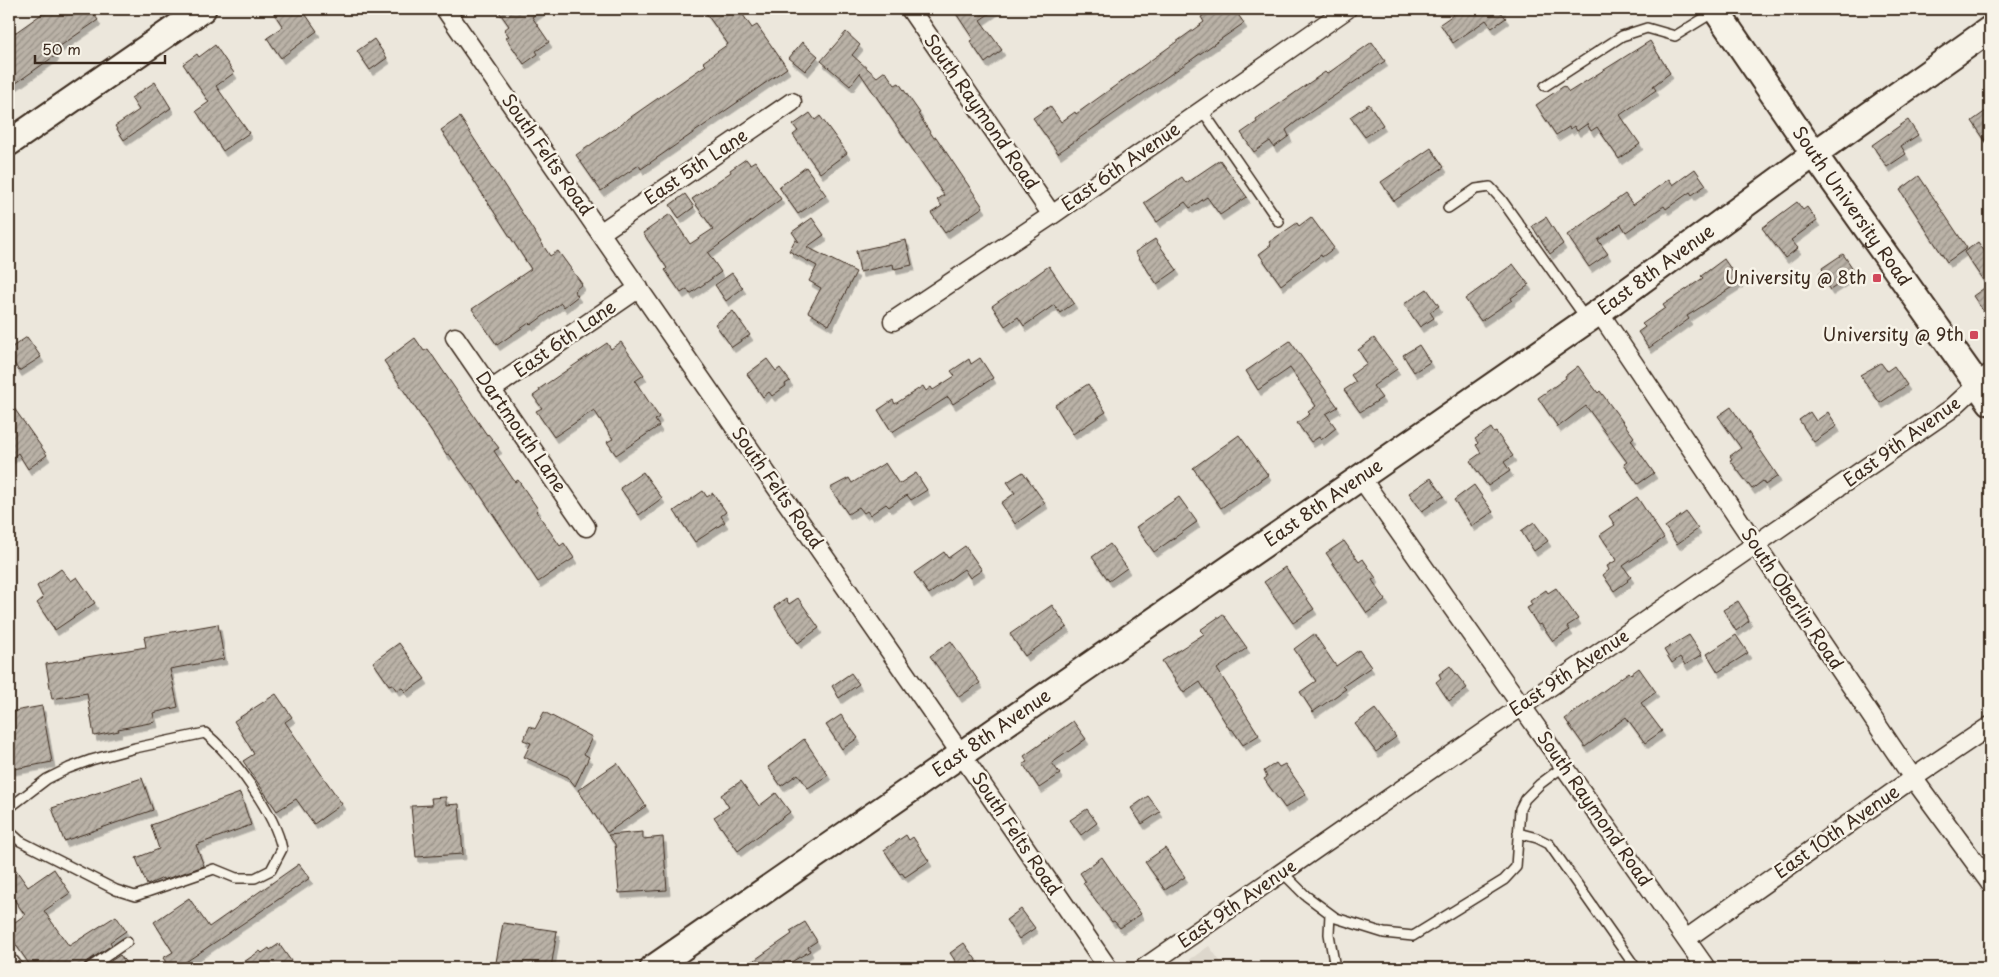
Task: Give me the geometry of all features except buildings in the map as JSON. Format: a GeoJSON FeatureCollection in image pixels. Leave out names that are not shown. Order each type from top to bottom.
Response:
{"type":"FeatureCollection","features":[{"type":"Feature","properties":{"kind":"street"},"geometry":{"type":"LineString","coordinates":[[9,143],[203,9]]}},
{"type":"Feature","properties":{"kind":"street","name":"South Felts Road"},"geometry":{"type":"LineString","coordinates":[[445,9],[1108,968]]}},
{"type":"Feature","properties":{"kind":"street","name":"South Raymond Road"},"geometry":{"type":"LineString","coordinates":[[910,9],[1052,215]]}},
{"type":"Feature","properties":{"kind":"street","name":"East 6th Avenue"},"geometry":{"type":"LineString","coordinates":[[893,320],[1052,215],[1347,9]]}},
{"type":"Feature","properties":{"kind":"street","name":"South University Road"},"geometry":{"type":"LineString","coordinates":[[1716,10],[1814,154],[1986,387]]}},
{"type":"Feature","properties":{"kind":"street","name":"East 8th Avenue"},"geometry":{"type":"LineString","coordinates":[[653,968],[1593,316],[1814,154],[1990,29]]}},
{"type":"Feature","properties":{"kind":"street","name":"East 5th Lane"},"geometry":{"type":"LineString","coordinates":[[600,233],[792,102]]}},
{"type":"Feature","properties":{"kind":"street","name":"East 6th Lane"},"geometry":{"type":"LineString","coordinates":[[491,390],[638,288]]}},
{"type":"Feature","properties":{"kind":"street","name":"South Oberlin Road"},"geometry":{"type":"LineString","coordinates":[[1593,316],[1756,546],[1913,778],[1990,883]]}},
{"type":"Feature","properties":{"kind":"street","name":"Dartmouth Lane"},"geometry":{"type":"LineString","coordinates":[[455,337],[586,527]]}},
{"type":"Feature","properties":{"kind":"street","name":"East 9th Avenue"},"geometry":{"type":"LineString","coordinates":[[1144,968],[1521,706],[1756,546],[1951,409],[1986,387]]}},
{"type":"Feature","properties":{"kind":"street","name":"South Raymond Road"},"geometry":{"type":"LineString","coordinates":[[1361,478],[1686,939],[1703,968]]}},
{"type":"Feature","properties":{"kind":"street","name":"East 10th Avenue"},"geometry":{"type":"LineString","coordinates":[[1686,939],[1913,778],[1990,726]]}},
{"type":"Feature","properties":{"kind":"lane"},"geometry":{"type":"LineString","coordinates":[[1545,86],[1622,36],[1647,28],[1675,36],[1716,10]]}},
{"type":"Feature","properties":{"kind":"lane"},"geometry":{"type":"LineString","coordinates":[[1202,110],[1279,222]]}},
{"type":"Feature","properties":{"kind":"lane"},"geometry":{"type":"LineString","coordinates":[[1448,208],[1476,189],[1490,187],[1593,316]]}},
{"type":"Feature","properties":{"kind":"lane"},"geometry":{"type":"LineString","coordinates":[[9,808],[47,779],[69,768],[135,748],[205,733],[218,744],[246,778],[279,834],[282,849],[271,870],[255,878],[236,878],[214,870],[135,896],[116,890],[85,875],[20,841],[9,831]]}},
{"type":"Feature","properties":{"kind":"lane"},"geometry":{"type":"LineString","coordinates":[[1282,872],[1305,895],[1336,918],[1384,933],[1413,936],[1504,880],[1516,867],[1520,809],[1525,799],[1540,784],[1564,766]]}},
{"type":"Feature","properties":{"kind":"lane"},"geometry":{"type":"LineString","coordinates":[[1518,833],[1537,838],[1549,844],[1636,968]]}},
{"type":"Feature","properties":{"kind":"lane"},"geometry":{"type":"LineString","coordinates":[[1330,914],[1329,934],[1335,968]]}},
{"type":"Feature","properties":{"kind":"lane"},"geometry":{"type":"LineString","coordinates":[[89,968],[127,942]]}},
{"type":"Feature","properties":{"kind":"lane"},"geometry":{"type":"LineString","coordinates":[[9,964],[14,961],[19,968]]}},
{"type":"Feature","properties":{"kind":"shaded area"},"geometry":{"type":"Polygon","coordinates":[[[1209,946],[1225,968],[1178,968],[1209,946]]]}},
{"type":"Feature","properties":{"kind":"place","name":"University @ 8th"},"geometry":{"type":"Point","coordinates":[1877,278]}},
{"type":"Feature","properties":{"kind":"place","name":"University @ 9th"},"geometry":{"type":"Point","coordinates":[1974,335]}}]}
